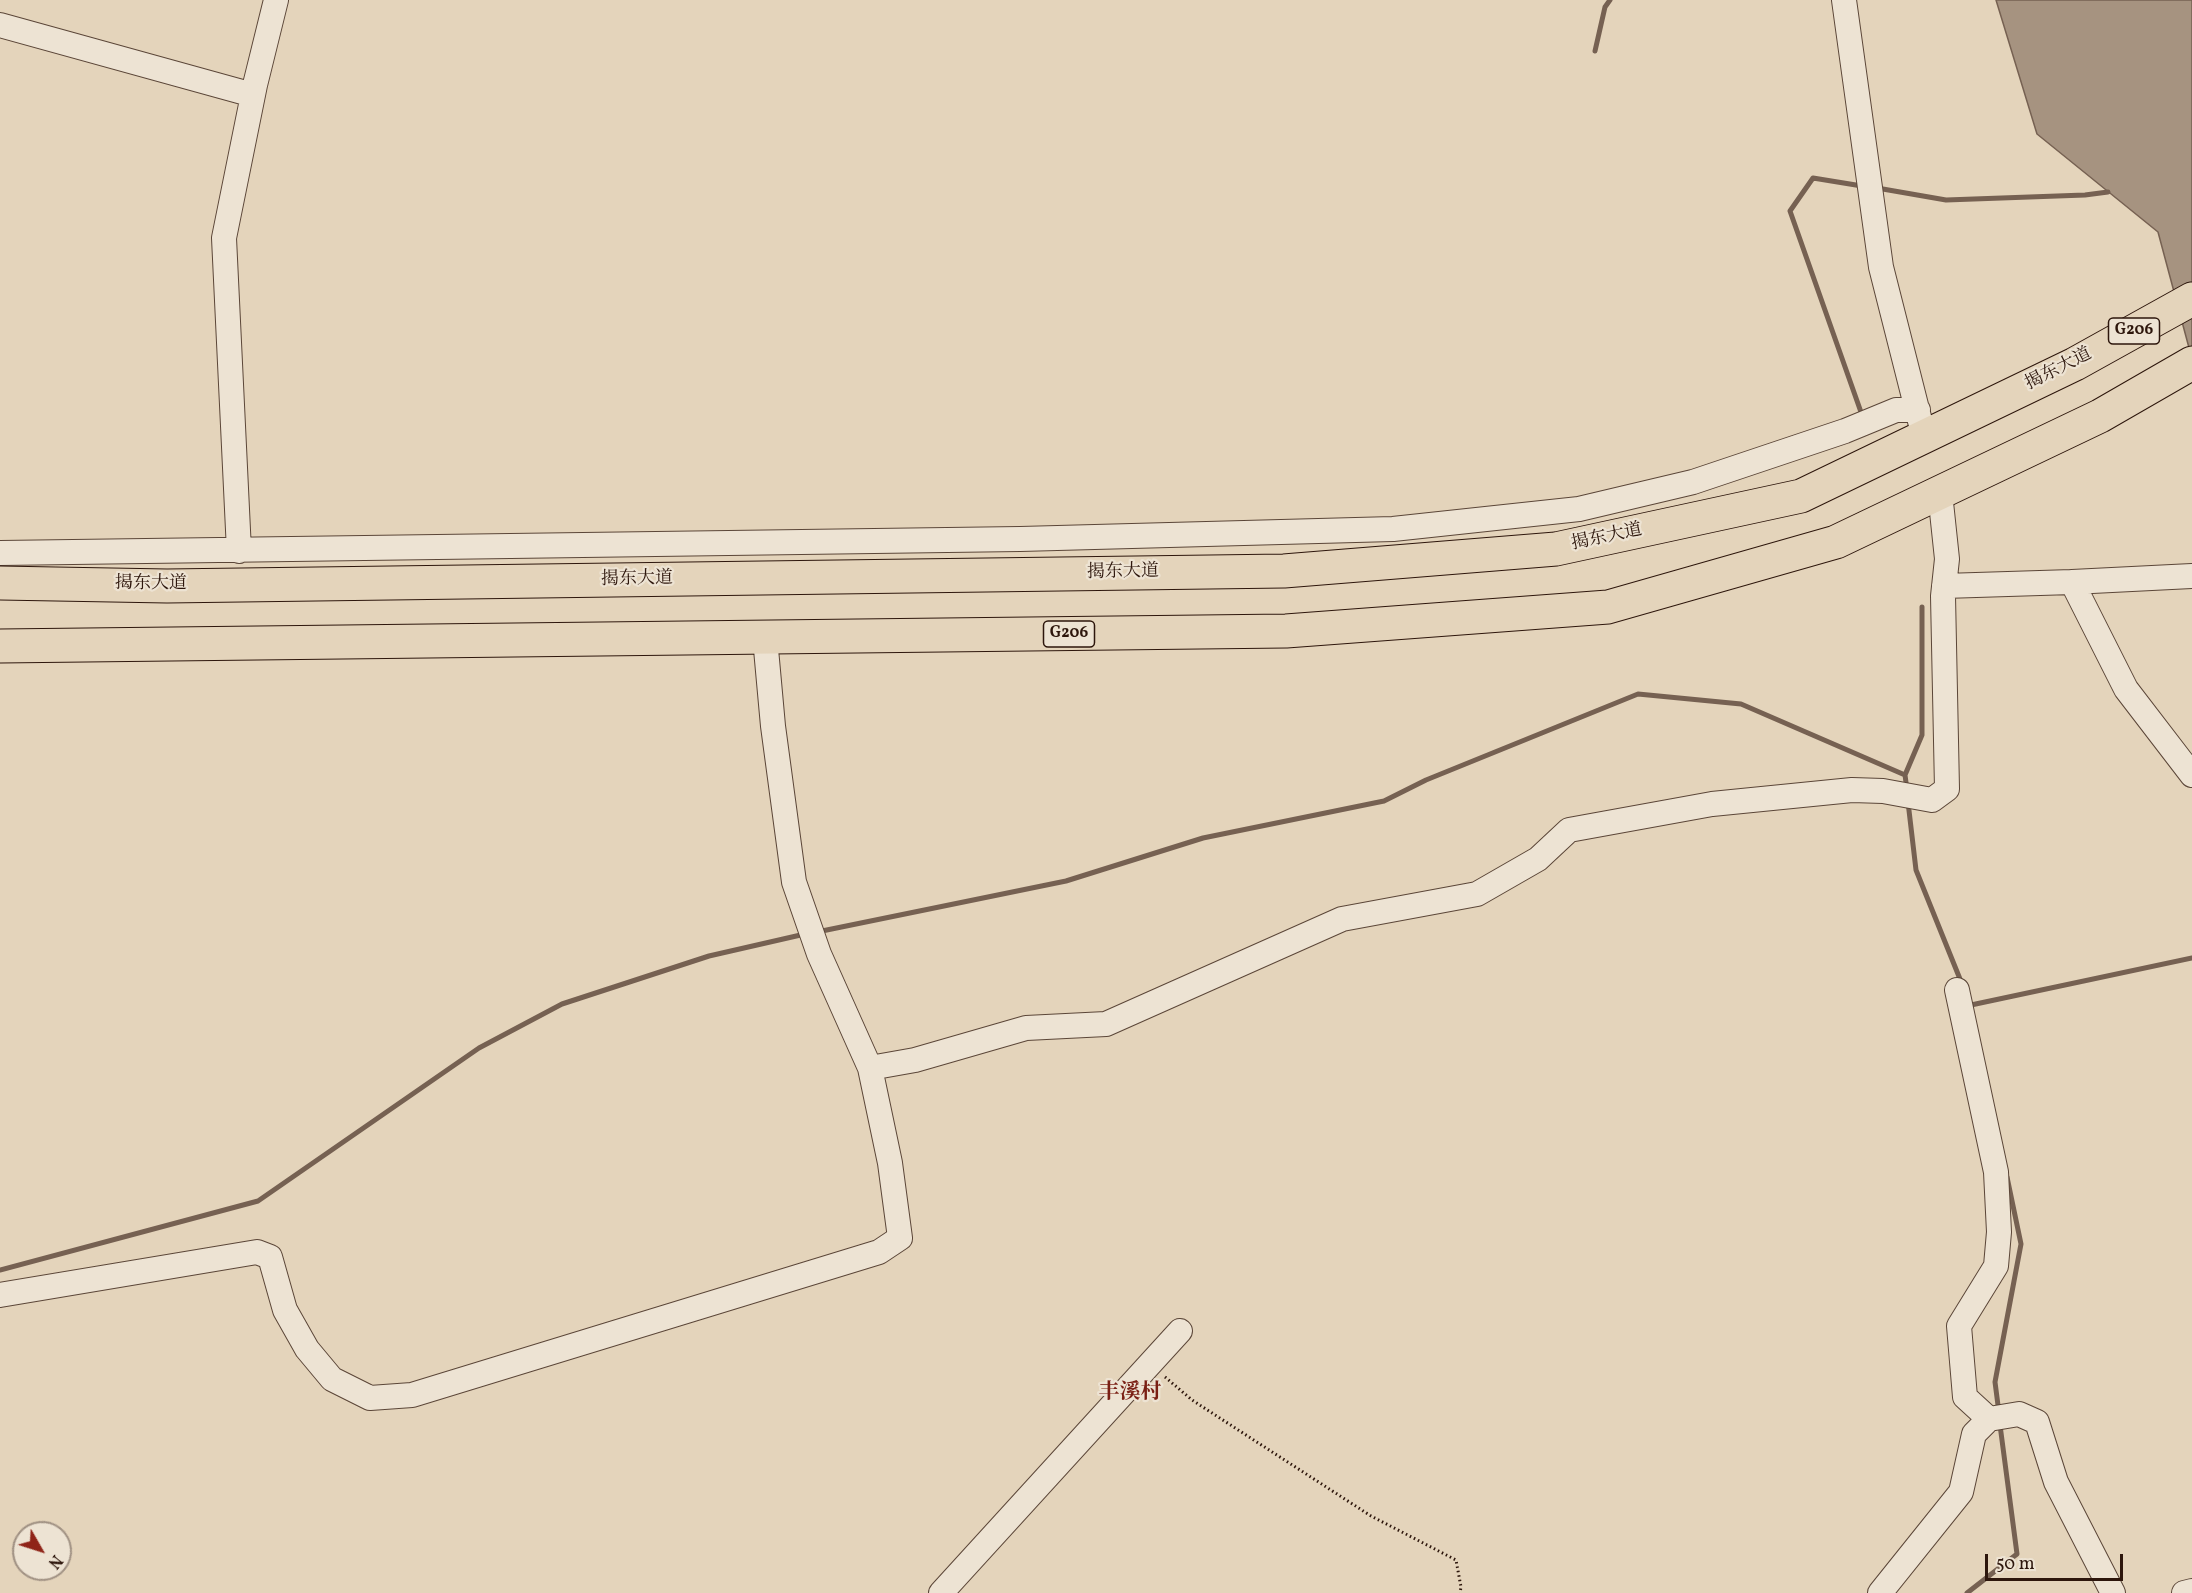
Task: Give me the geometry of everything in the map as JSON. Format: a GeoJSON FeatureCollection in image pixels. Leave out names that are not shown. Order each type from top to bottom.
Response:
{"type":"FeatureCollection","features":[{"type":"Feature","properties":{"kind":"highway","name":"揭东大道"},"geometry":{"type":"LineString","coordinates":[[0,583],[167,586],[1284,571],[1556,549],[1801,496],[1921,423],[2075,364],[2192,299]]}},
{"type":"Feature","properties":{"kind":"highway","name":"G206"},"geometry":{"type":"LineString","coordinates":[[0,646],[1286,631],[1608,607],[1836,542],[2100,416],[2192,363]]}},
{"type":"Feature","properties":{"kind":"street"},"geometry":{"type":"LineString","coordinates":[[239,550],[224,238],[253,95],[276,0]]}},
{"type":"Feature","properties":{"kind":"street"},"geometry":{"type":"LineString","coordinates":[[1844,0],[1881,267],[1921,423]]}},
{"type":"Feature","properties":{"kind":"street"},"geometry":{"type":"LineString","coordinates":[[0,25],[253,95]]}},
{"type":"Feature","properties":{"kind":"street"},"geometry":{"type":"LineString","coordinates":[[0,553],[1065,538],[1393,529],[1486,521],[1591,506],[1693,482],[1845,431],[1896,410],[1921,423]]}},
{"type":"Feature","properties":{"kind":"street"},"geometry":{"type":"LineString","coordinates":[[870,1068],[915,1060],[1026,1028],[1107,1024],[1342,919],[1477,894],[1538,859],[1569,830],[1712,804],[1852,790],[1884,791],[1932,800],[1947,789],[1944,586],[1947,559],[1940,493]]}},
{"type":"Feature","properties":{"kind":"street"},"geometry":{"type":"LineString","coordinates":[[1944,586],[2192,576]]}},
{"type":"Feature","properties":{"kind":"street"},"geometry":{"type":"LineString","coordinates":[[2072,582],[2126,689],[2192,775]]}},
{"type":"Feature","properties":{"kind":"street"},"geometry":{"type":"LineString","coordinates":[[0,1295],[256,1252],[270,1257],[285,1310],[306,1349],[332,1379],[370,1398],[412,1395],[879,1252],[900,1238],[890,1163],[870,1068],[819,954],[794,882],[773,726],[765,638]]}},
{"type":"Feature","properties":{"kind":"street"},"geometry":{"type":"LineString","coordinates":[[1957,990],[1996,1172],[2000,1232],[1996,1266],[1959,1326],[1965,1397],[2000,1417]]}},
{"type":"Feature","properties":{"kind":"street"},"geometry":{"type":"LineString","coordinates":[[941,1593],[1179,1331]]}},
{"type":"Feature","properties":{"kind":"street"},"geometry":{"type":"LineString","coordinates":[[1880,1593],[1962,1492],[1974,1434],[2000,1417],[2019,1414],[2037,1422],[2056,1482],[2113,1593]]}},
{"type":"Feature","properties":{"kind":"street"},"geometry":{"type":"LineString","coordinates":[[2184,1593],[2192,1591]]}},
{"type":"Feature","properties":{"kind":"path"},"geometry":{"type":"LineString","coordinates":[[1150,1364],[1192,1400],[1371,1516],[1456,1560],[1460,1593]]}},
{"type":"Feature","properties":{"kind":"shaded area"},"geometry":{"type":"Polygon","coordinates":[[[1996,0],[2192,0],[2192,359],[2158,232],[2037,134],[1996,0]]]}},
{"type":"Feature","properties":{"kind":"waterway"},"geometry":{"type":"LineString","coordinates":[[1595,51],[1605,7],[1610,0]]}},
{"type":"Feature","properties":{"kind":"waterway"},"geometry":{"type":"LineString","coordinates":[[1862,186],[1813,178],[1790,211],[1862,415]]}},
{"type":"Feature","properties":{"kind":"waterway"},"geometry":{"type":"LineString","coordinates":[[1877,188],[1946,200],[2085,195],[2108,192]]}},
{"type":"Feature","properties":{"kind":"waterway"},"geometry":{"type":"LineString","coordinates":[[1905,775],[1922,735],[1922,607]]}},
{"type":"Feature","properties":{"kind":"waterway"},"geometry":{"type":"LineString","coordinates":[[817,932],[1066,881],[1203,838],[1384,801],[1426,780],[1638,694],[1741,704],[1905,775],[1907,790]]}},
{"type":"Feature","properties":{"kind":"waterway"},"geometry":{"type":"LineString","coordinates":[[1908,802],[1916,870],[1962,984]]}},
{"type":"Feature","properties":{"kind":"waterway"},"geometry":{"type":"LineString","coordinates":[[0,1270],[258,1201],[479,1048],[562,1004],[709,956],[805,934]]}},
{"type":"Feature","properties":{"kind":"waterway"},"geometry":{"type":"LineString","coordinates":[[1969,1001],[1971,1005],[2192,958]]}},
{"type":"Feature","properties":{"kind":"waterway"},"geometry":{"type":"LineString","coordinates":[[1999,1413],[1995,1382],[2021,1244],[2007,1177]]}},
{"type":"Feature","properties":{"kind":"waterway"},"geometry":{"type":"LineString","coordinates":[[1967,1593],[2017,1554],[2000,1425]]}},
{"type":"Feature","properties":{"kind":"district","name":"丰溪村"},"geometry":{"type":"Point","coordinates":[1130,1394]}}]}
